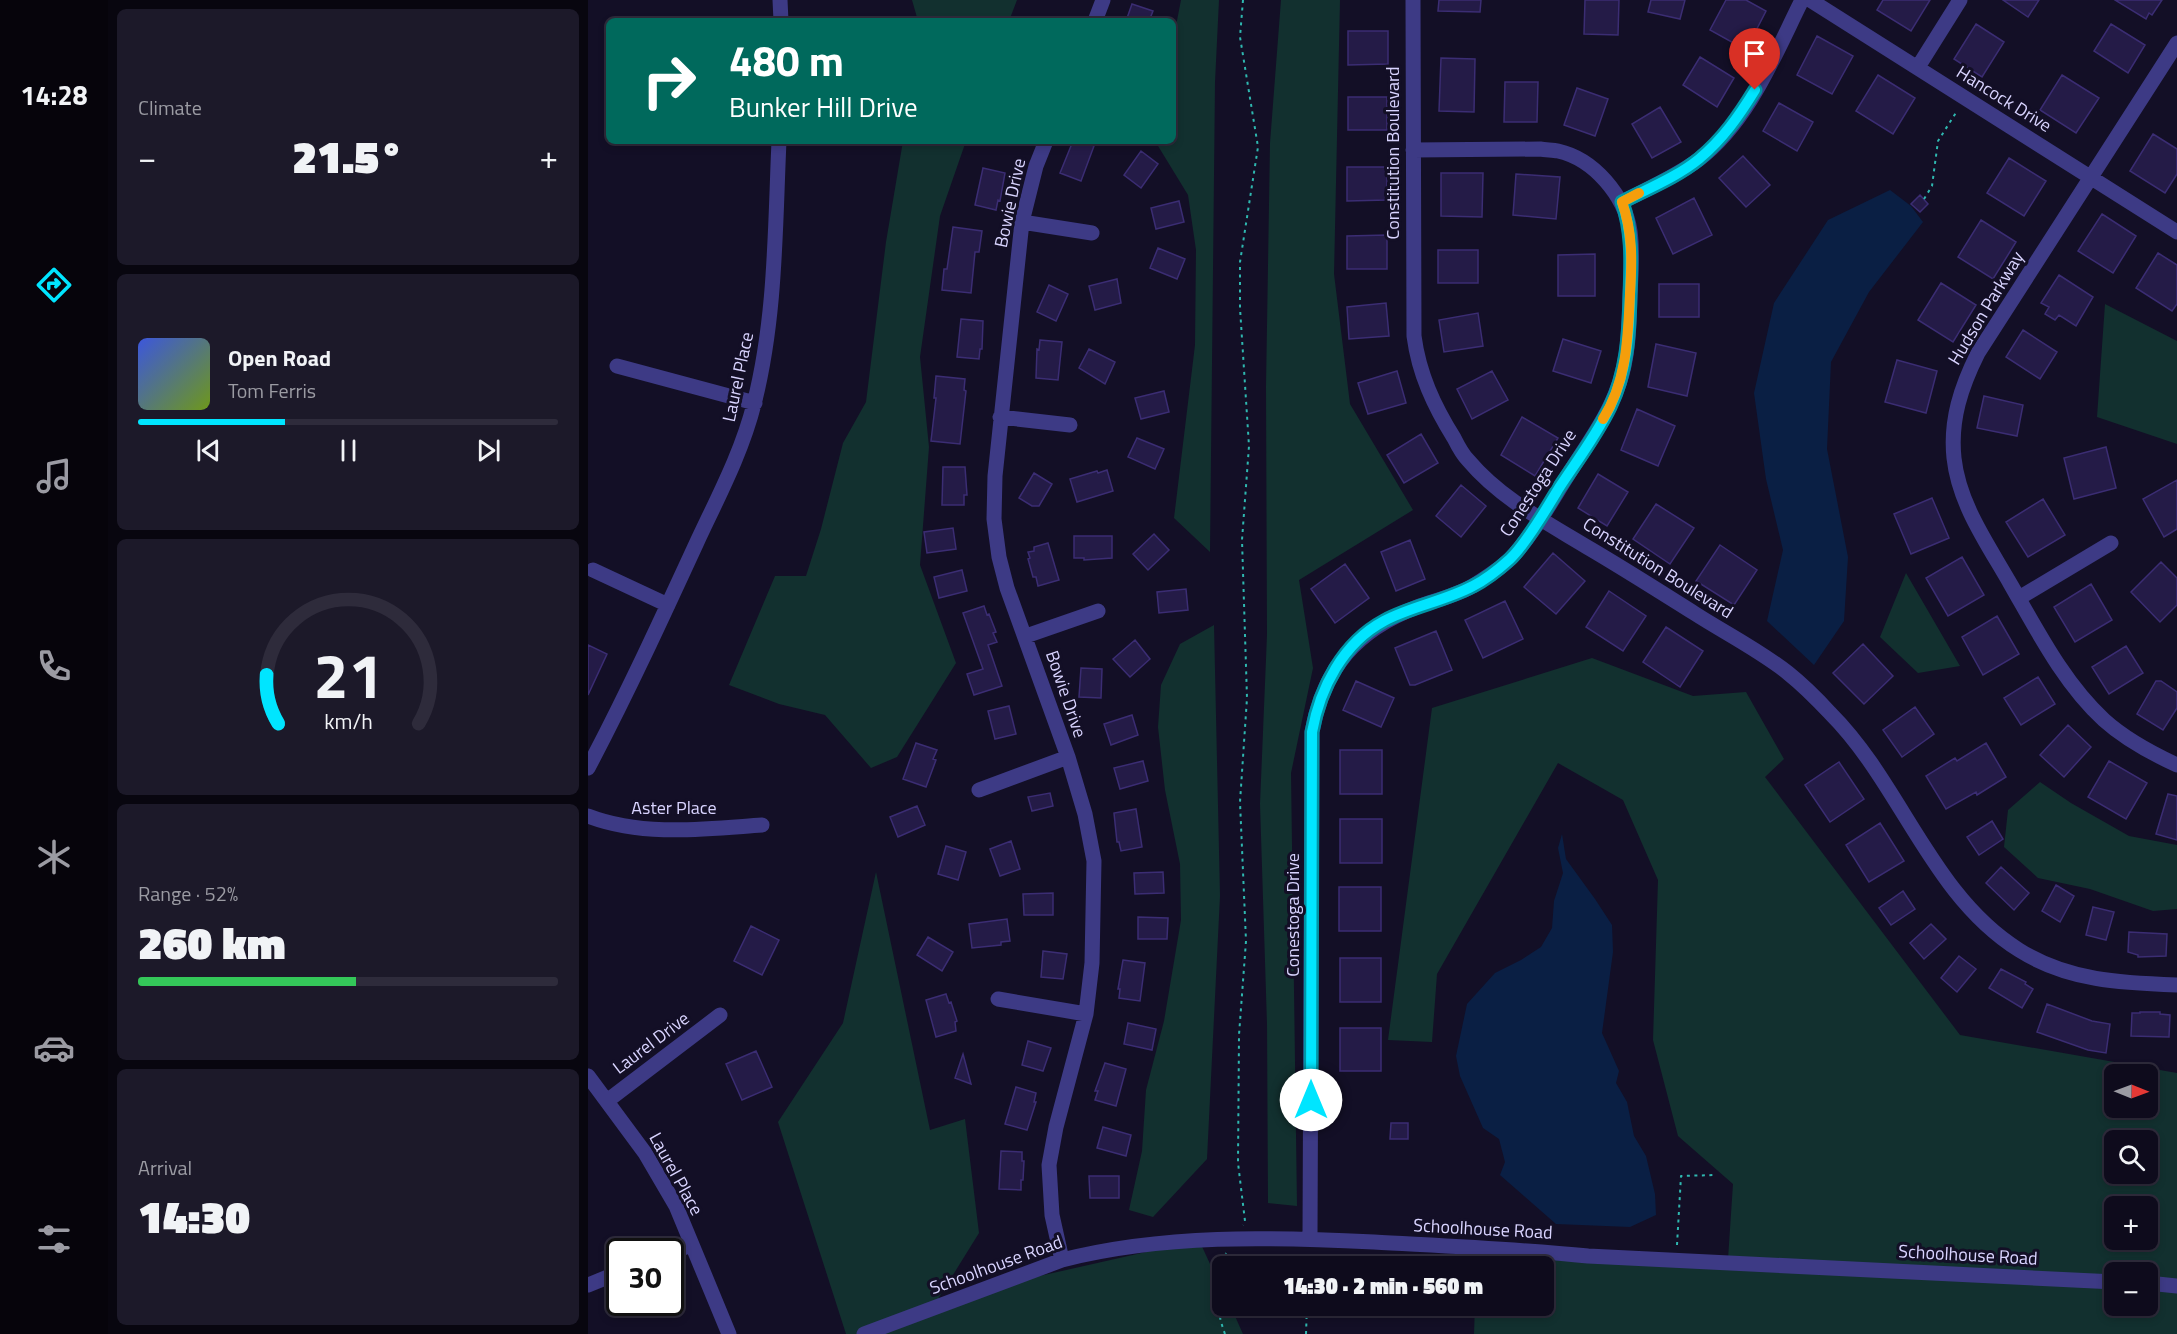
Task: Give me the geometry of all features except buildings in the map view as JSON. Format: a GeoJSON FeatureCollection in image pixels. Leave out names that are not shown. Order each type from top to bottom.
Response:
{"type":"FeatureCollection","features":[{"type":"Feature","properties":{"kind":"street"},"geometry":{"type":"LineString","coordinates":[[780,0],[781,18]]}},
{"type":"Feature","properties":{"kind":"street"},"geometry":{"type":"LineString","coordinates":[[1096,18],[1103,0]]}},
{"type":"Feature","properties":{"kind":"street","name":"Constitution Boulevard"},"geometry":{"type":"LineString","coordinates":[[1413,0],[1414,336],[1417,358],[1424,381],[1444,422],[1466,459],[1498,490],[1540,519],[1737,639],[1793,678],[1832,714],[1875,768],[1961,901],[1979,920],[2019,950],[2078,976],[2137,984],[2177,985]]}},
{"type":"Feature","properties":{"kind":"street"},"geometry":{"type":"LineString","coordinates":[[1622,202],[1697,160],[1718,142],[1737,120],[1755,90],[1802,0]]}},
{"type":"Feature","properties":{"kind":"street","name":"Hancock Drive"},"geometry":{"type":"LineString","coordinates":[[1810,0],[2177,232]]}},
{"type":"Feature","properties":{"kind":"street"},"geometry":{"type":"LineString","coordinates":[[1918,67],[1960,0]]}},
{"type":"Feature","properties":{"kind":"street","name":"Hudson Parkway"},"geometry":{"type":"LineString","coordinates":[[2177,42],[1978,353],[1965,379],[1956,409],[1953,431],[1954,459],[1960,486],[1971,515],[2075,689],[2104,720],[2142,748],[2177,765]]}},
{"type":"Feature","properties":{"kind":"street","name":"Laurel Place"},"geometry":{"type":"LineString","coordinates":[[588,768],[668,606],[743,443],[755,403],[768,327],[774,271],[779,144]]}},
{"type":"Feature","properties":{"kind":"street","name":"Bowie Drive"},"geometry":{"type":"LineString","coordinates":[[1045,144],[1036,166],[1022,222],[994,476],[994,519],[999,557],[1007,588],[1068,757],[1085,814],[1094,861],[1092,963],[1086,1014],[1056,1127],[1049,1165],[1052,1215],[1062,1260]]}},
{"type":"Feature","properties":{"kind":"street","name":"Conestoga Drive"},"geometry":{"type":"LineString","coordinates":[[1310,1239],[1312,732],[1315,713],[1330,678],[1350,650],[1367,633],[1384,621],[1474,586],[1511,558],[1540,519],[1609,409],[1620,383],[1628,343],[1630,231],[1622,202],[1592,169],[1560,151],[1540,149],[1413,150]]}},
{"type":"Feature","properties":{"kind":"street"},"geometry":{"type":"LineString","coordinates":[[1022,222],[1092,233]]}},
{"type":"Feature","properties":{"kind":"street"},"geometry":{"type":"LineString","coordinates":[[618,366],[755,403]]}},
{"type":"Feature","properties":{"kind":"street"},"geometry":{"type":"LineString","coordinates":[[1000,417],[1070,425]]}},
{"type":"Feature","properties":{"kind":"street"},"geometry":{"type":"LineString","coordinates":[[2019,598],[2111,543]]}},
{"type":"Feature","properties":{"kind":"street"},"geometry":{"type":"LineString","coordinates":[[593,570],[668,606]]}},
{"type":"Feature","properties":{"kind":"street"},"geometry":{"type":"LineString","coordinates":[[1026,636],[1098,611]]}},
{"type":"Feature","properties":{"kind":"street"},"geometry":{"type":"LineString","coordinates":[[979,790],[1068,757]]}},
{"type":"Feature","properties":{"kind":"street","name":"Aster Place"},"geometry":{"type":"LineString","coordinates":[[588,816],[623,827],[686,830],[762,825]]}},
{"type":"Feature","properties":{"kind":"street"},"geometry":{"type":"LineString","coordinates":[[998,999],[1086,1014]]}},
{"type":"Feature","properties":{"kind":"street","name":"Laurel Drive"},"geometry":{"type":"LineString","coordinates":[[607,1101],[720,1016]]}},
{"type":"Feature","properties":{"kind":"street","name":"Laurel Place"},"geometry":{"type":"LineString","coordinates":[[588,1076],[650,1162],[676,1206],[729,1334]]}},
{"type":"Feature","properties":{"kind":"street","name":"Schoolhouse Road"},"geometry":{"type":"LineString","coordinates":[[864,1334],[1062,1260],[1182,1240],[1310,1239],[2104,1281]]}},
{"type":"Feature","properties":{"kind":"street"},"geometry":{"type":"LineString","coordinates":[[684,1248],[692,1245]]}},
{"type":"Feature","properties":{"kind":"street"},"geometry":{"type":"LineString","coordinates":[[588,1285],[606,1278]]}},
{"type":"Feature","properties":{"kind":"street"},"geometry":{"type":"LineString","coordinates":[[2158,1284],[2177,1286]]}},
{"type":"Feature","properties":{"kind":"path"},"geometry":{"type":"LineString","coordinates":[[1225,1334],[1217,1314],[1216,1297],[1225,1256],[1245,1221],[1238,1163],[1239,1035],[1246,941],[1240,802],[1247,698],[1242,540],[1249,446],[1240,308],[1240,262],[1258,147],[1240,37],[1243,0]]}},
{"type":"Feature","properties":{"kind":"path"},"geometry":{"type":"LineString","coordinates":[[1924,200],[1932,186],[1938,141],[1960,106]]}},
{"type":"Feature","properties":{"kind":"path"},"geometry":{"type":"LineString","coordinates":[[1676,1260],[1681,1176],[1715,1175]]}},
{"type":"Feature","properties":{"kind":"path"},"geometry":{"type":"LineString","coordinates":[[1306,1334],[1307,1316]]}},
{"type":"Feature","properties":{"kind":"green space"},"geometry":{"type":"Polygon","coordinates":[[[912,0],[1017,0],[1010,18],[917,18],[912,0]]]}},
{"type":"Feature","properties":{"kind":"green space"},"geometry":{"type":"Polygon","coordinates":[[[1181,0],[1219,0],[1215,82],[1210,552],[1174,518],[1195,345],[1196,250],[1188,195],[1157,144],[1176,144],[1176,26],[1181,0]]]}},
{"type":"Feature","properties":{"kind":"green space"},"geometry":{"type":"Polygon","coordinates":[[[1281,0],[1340,0],[1334,274],[1350,404],[1413,510],[1299,580],[1313,668],[1291,773],[1297,1206],[1268,1203],[1267,1024],[1260,804],[1267,635],[1266,387],[1270,143],[1281,0]]]}},
{"type":"Feature","properties":{"kind":"green space"},"geometry":{"type":"Polygon","coordinates":[[[902,144],[965,144],[940,216],[920,357],[929,447],[920,565],[956,663],[897,757],[871,768],[825,715],[779,704],[729,685],[775,576],[806,576],[821,529],[843,443],[866,402],[886,242],[902,144]]]}},
{"type":"Feature","properties":{"kind":"green space"},"geometry":{"type":"Polygon","coordinates":[[[2105,304],[2177,341],[2177,444],[2097,417],[2105,304]]]}},
{"type":"Feature","properties":{"kind":"green space"},"geometry":{"type":"Polygon","coordinates":[[[1906,573],[1960,666],[1918,673],[1880,637],[1906,573]]]}},
{"type":"Feature","properties":{"kind":"green space"},"geometry":{"type":"Polygon","coordinates":[[[1214,625],[1220,896],[1207,1159],[1153,1217],[1129,1210],[1142,1151],[1146,1090],[1164,1021],[1181,920],[1180,864],[1165,790],[1158,727],[1161,685],[1180,644],[1214,625]]]}},
{"type":"Feature","properties":{"kind":"green space"},"geometry":{"type":"Polygon","coordinates":[[[1592,658],[1693,696],[1746,692],[1784,759],[1765,777],[1960,1035],[2126,1064],[2104,1064],[2104,1118],[2158,1118],[2158,1070],[2177,1073],[2177,1334],[1474,1334],[1475,1316],[1554,1316],[1554,1256],[1479,1256],[1479,1250],[1728,1259],[1733,1184],[1678,1136],[1653,1040],[1658,880],[1623,800],[1558,763],[1437,974],[1432,1042],[1388,1040],[1432,708],[1592,658]]]}},
{"type":"Feature","properties":{"kind":"green space"},"geometry":{"type":"Polygon","coordinates":[[[2040,782],[2071,803],[2129,836],[2177,845],[2177,909],[2153,911],[2090,889],[2038,878],[2004,847],[2008,810],[2040,782]]]}},
{"type":"Feature","properties":{"kind":"green space"},"geometry":{"type":"Polygon","coordinates":[[[876,872],[930,1130],[965,1119],[979,1233],[938,1299],[1199,1240],[1212,1268],[1212,1316],[1235,1316],[1243,1334],[846,1334],[778,1122],[843,1023],[876,872]]]}},
{"type":"Feature","properties":{"kind":"water"},"geometry":{"type":"Polygon","coordinates":[[[1890,190],[1911,206],[1923,222],[1869,292],[1831,362],[1827,449],[1848,557],[1844,621],[1814,665],[1767,621],[1783,550],[1766,479],[1754,393],[1774,303],[1828,220],[1890,190]]]}},
{"type":"Feature","properties":{"kind":"water"},"geometry":{"type":"Polygon","coordinates":[[[1562,834],[1566,859],[1612,925],[1613,952],[1602,1033],[1619,1071],[1616,1083],[1627,1102],[1634,1136],[1646,1156],[1655,1194],[1656,1215],[1630,1227],[1556,1224],[1500,1175],[1505,1162],[1499,1139],[1483,1128],[1460,1076],[1456,1056],[1467,1004],[1495,973],[1541,947],[1552,928],[1554,901],[1563,873],[1558,848],[1562,834]]]}},
{"type":"Feature","properties":{"kind":"slow traffic"},"geometry":{"type":"LineString","coordinates":[[1603,419],[1620,383],[1628,343],[1631,241],[1622,202],[1639,193]]}},
{"type":"Feature","properties":{"kind":"route"},"geometry":{"type":"LineString","coordinates":[[1311,1100],[1312,732],[1321,694],[1339,664],[1367,633],[1384,621],[1474,586],[1511,558],[1540,519],[1609,409],[1620,383],[1628,343],[1631,270],[1631,241],[1622,202],[1697,160],[1718,142],[1737,120],[1755,90]]}}]}
